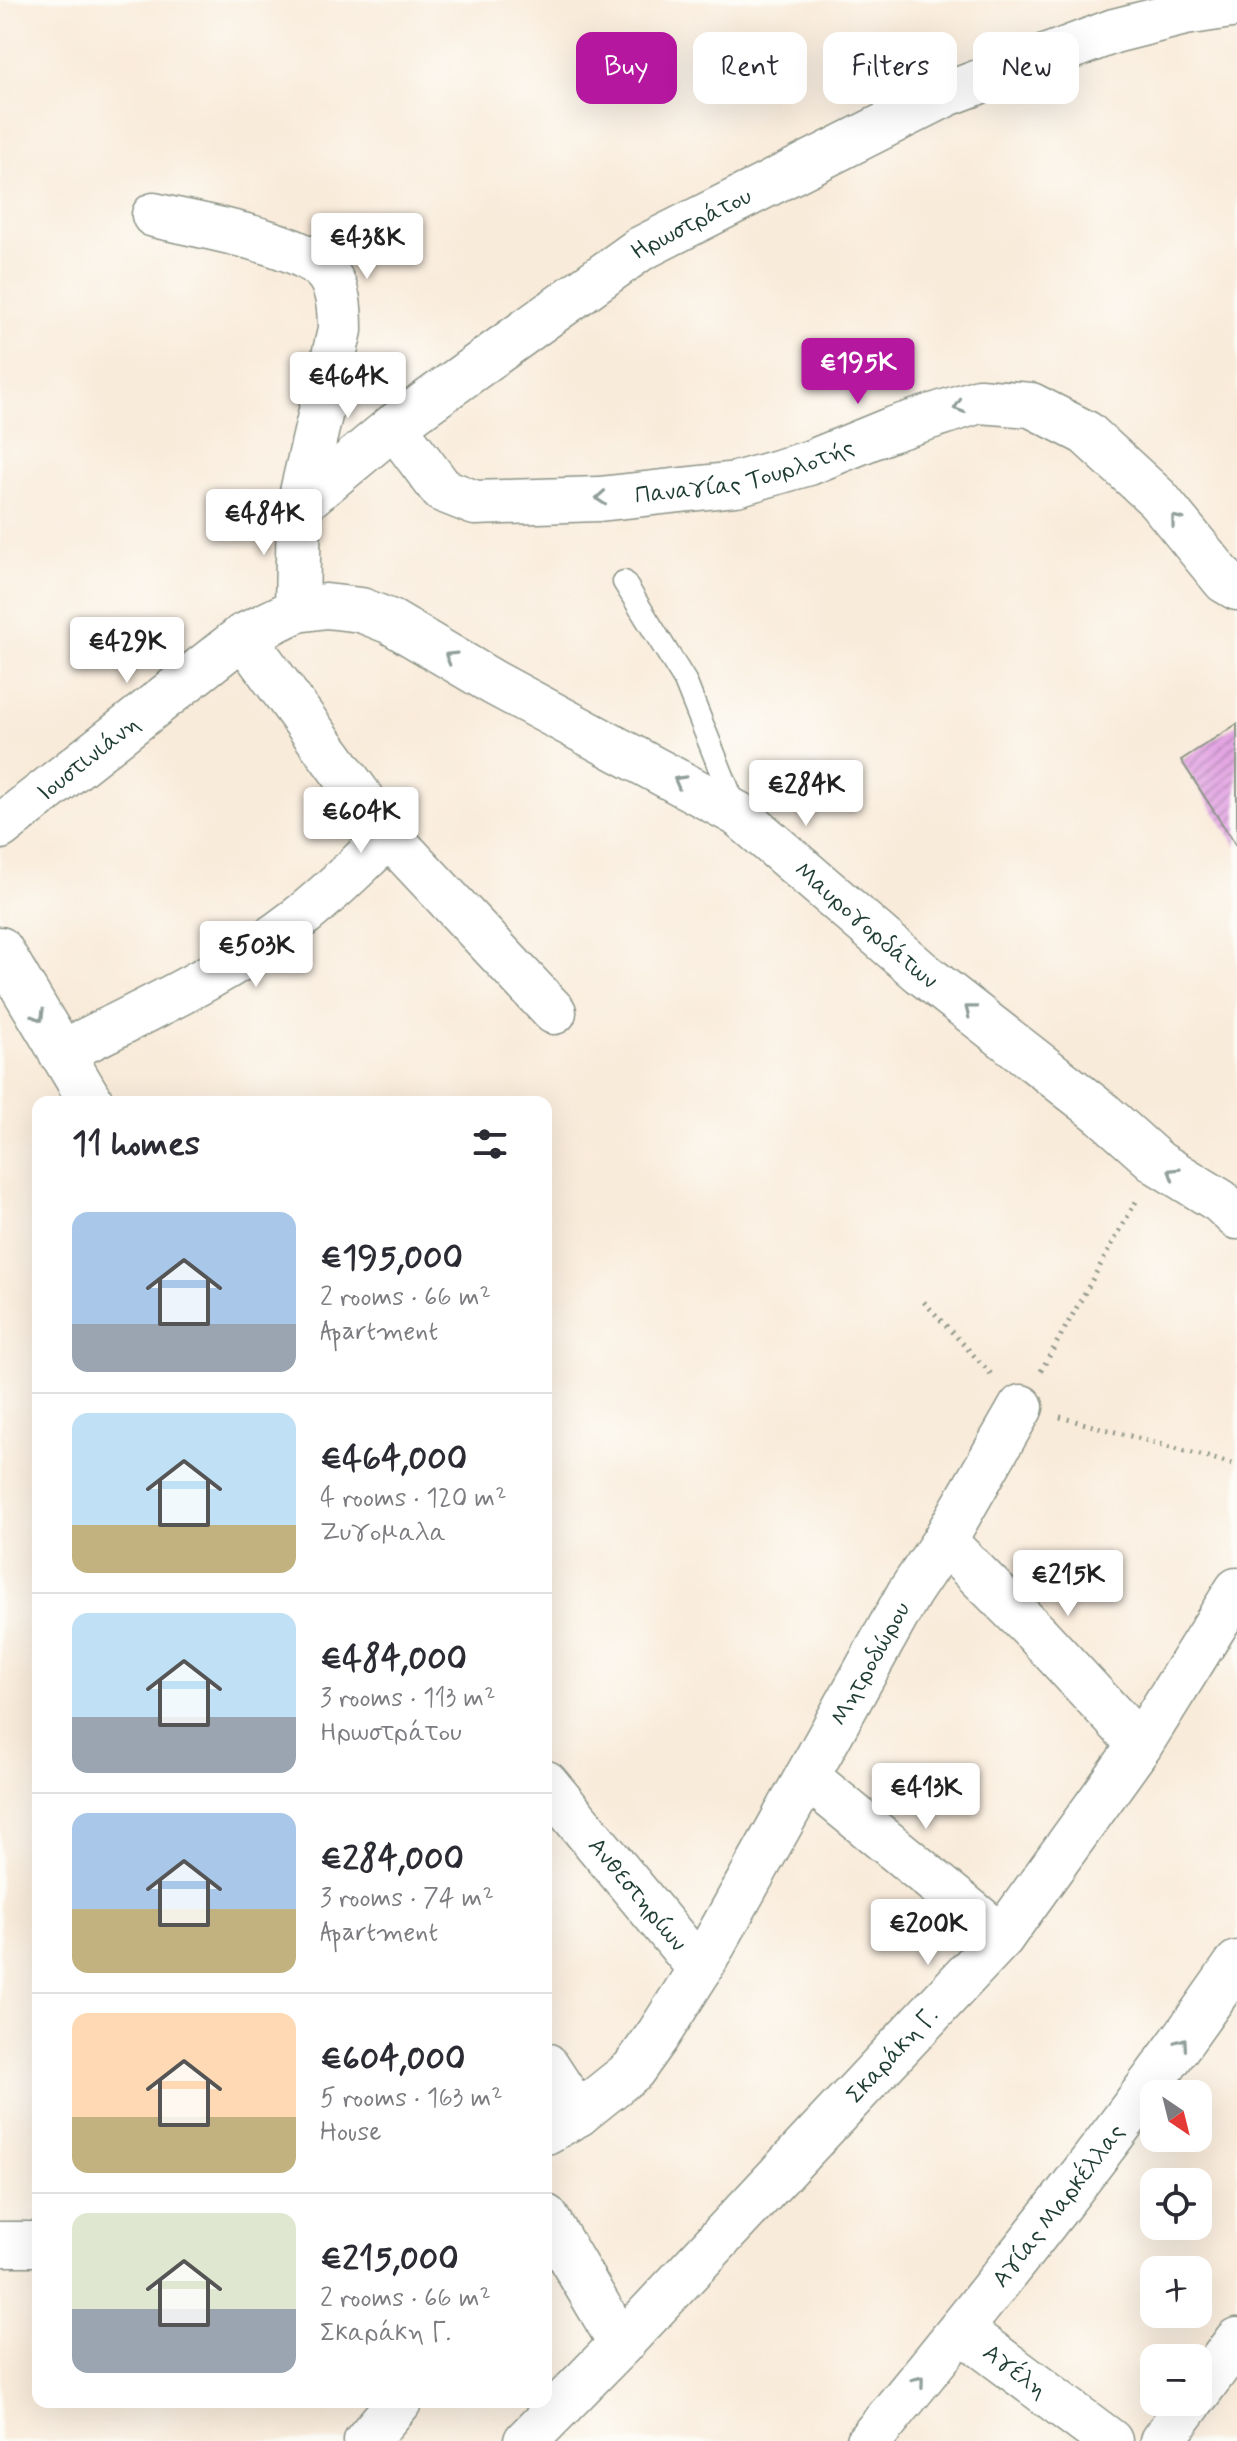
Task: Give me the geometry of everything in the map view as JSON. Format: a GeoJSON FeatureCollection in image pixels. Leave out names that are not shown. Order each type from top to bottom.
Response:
{"type":"FeatureCollection","features":[{"type":"Feature","properties":{"kind":"street","name":"Ηρωστράτου"},"geometry":{"type":"LineString","coordinates":[[299,505],[394,426],[640,249],[947,94],[1114,31],[1185,13],[1237,5]]}},
{"type":"Feature","properties":{"kind":"street"},"geometry":{"type":"LineString","coordinates":[[154,215],[278,245],[308,259],[325,271],[340,309],[340,330],[299,505],[297,610]]}},
{"type":"Feature","properties":{"kind":"street","name":"Παναγίας Τουρλοτής"},"geometry":{"type":"LineString","coordinates":[[394,426],[442,490],[475,503],[599,499],[736,484],[809,463],[890,430],[979,401],[1031,405],[1086,433],[1097,442],[1158,499],[1231,584]]}},
{"type":"Feature","properties":{"kind":"street","name":"Μαυρογορδάτων"},"geometry":{"type":"LineString","coordinates":[[297,610],[326,606],[361,610],[391,622],[494,683],[738,814],[922,973],[1103,1114],[1158,1163],[1220,1201],[1237,1217]]}},
{"type":"Feature","properties":{"kind":"street","name":"Ιουστινιάνη"},"geometry":{"type":"LineString","coordinates":[[0,827],[243,636],[297,610]]}},
{"type":"Feature","properties":{"kind":"street"},"geometry":{"type":"LineString","coordinates":[[243,636],[389,836],[554,1012]]}},
{"type":"Feature","properties":{"kind":"street"},"geometry":{"type":"LineString","coordinates":[[61,1053],[208,978],[252,951],[300,917],[389,836]]}},
{"type":"Feature","properties":{"kind":"street"},"geometry":{"type":"LineString","coordinates":[[0,949],[87,1096]]}},
{"type":"Feature","properties":{"kind":"street","name":"Μητροδώρου"},"geometry":{"type":"LineString","coordinates":[[562,2123],[633,2070],[700,1969],[909,1593],[944,1541],[1021,1407]]}},
{"type":"Feature","properties":{"kind":"street"},"geometry":{"type":"LineString","coordinates":[[944,1541],[1037,1634],[1140,1745]]}},
{"type":"Feature","properties":{"kind":"street","name":"Σκαράκη Γ."},"geometry":{"type":"LineString","coordinates":[[526,2441],[621,2344],[1002,1937],[1140,1745],[1237,1590]]}},
{"type":"Feature","properties":{"kind":"street"},"geometry":{"type":"LineString","coordinates":[[807,1777],[1002,1937]]}},
{"type":"Feature","properties":{"kind":"street","name":"Ανθεστηρίων"},"geometry":{"type":"LineString","coordinates":[[552,1790],[700,1969]]}},
{"type":"Feature","properties":{"kind":"street","name":"Αγίας Μαρκέλλας"},"geometry":{"type":"LineString","coordinates":[[869,2441],[961,2330],[1171,2059],[1237,1963]]}},
{"type":"Feature","properties":{"kind":"street"},"geometry":{"type":"LineString","coordinates":[[552,2087],[562,2123]]}},
{"type":"Feature","properties":{"kind":"street"},"geometry":{"type":"LineString","coordinates":[[552,2229],[621,2344]]}},
{"type":"Feature","properties":{"kind":"street"},"geometry":{"type":"LineString","coordinates":[[0,2244],[32,2244]]}},
{"type":"Feature","properties":{"kind":"street","name":"Αγέλη"},"geometry":{"type":"LineString","coordinates":[[961,2330],[1110,2441]]}},
{"type":"Feature","properties":{"kind":"street"},"geometry":{"type":"LineString","coordinates":[[1212,2374],[1237,2340]]}},
{"type":"Feature","properties":{"kind":"street"},"geometry":{"type":"LineString","coordinates":[[366,2441],[394,2408]]}},
{"type":"Feature","properties":{"kind":"street"},"geometry":{"type":"LineString","coordinates":[[1162,2441],[1181,2416]]}},
{"type":"Feature","properties":{"kind":"lane"},"geometry":{"type":"LineString","coordinates":[[624,582],[685,681],[738,814]]}},
{"type":"Feature","properties":{"kind":"path"},"geometry":{"type":"LineString","coordinates":[[1021,1407],[1158,1163]]}},
{"type":"Feature","properties":{"kind":"path"},"geometry":{"type":"LineString","coordinates":[[924,1302],[1021,1407],[1237,1465]]}},
{"type":"Feature","properties":{"kind":"building"},"geometry":{"type":"Polygon","coordinates":[[[1237,724],[1237,847],[1181,760],[1237,724]]]}}]}
